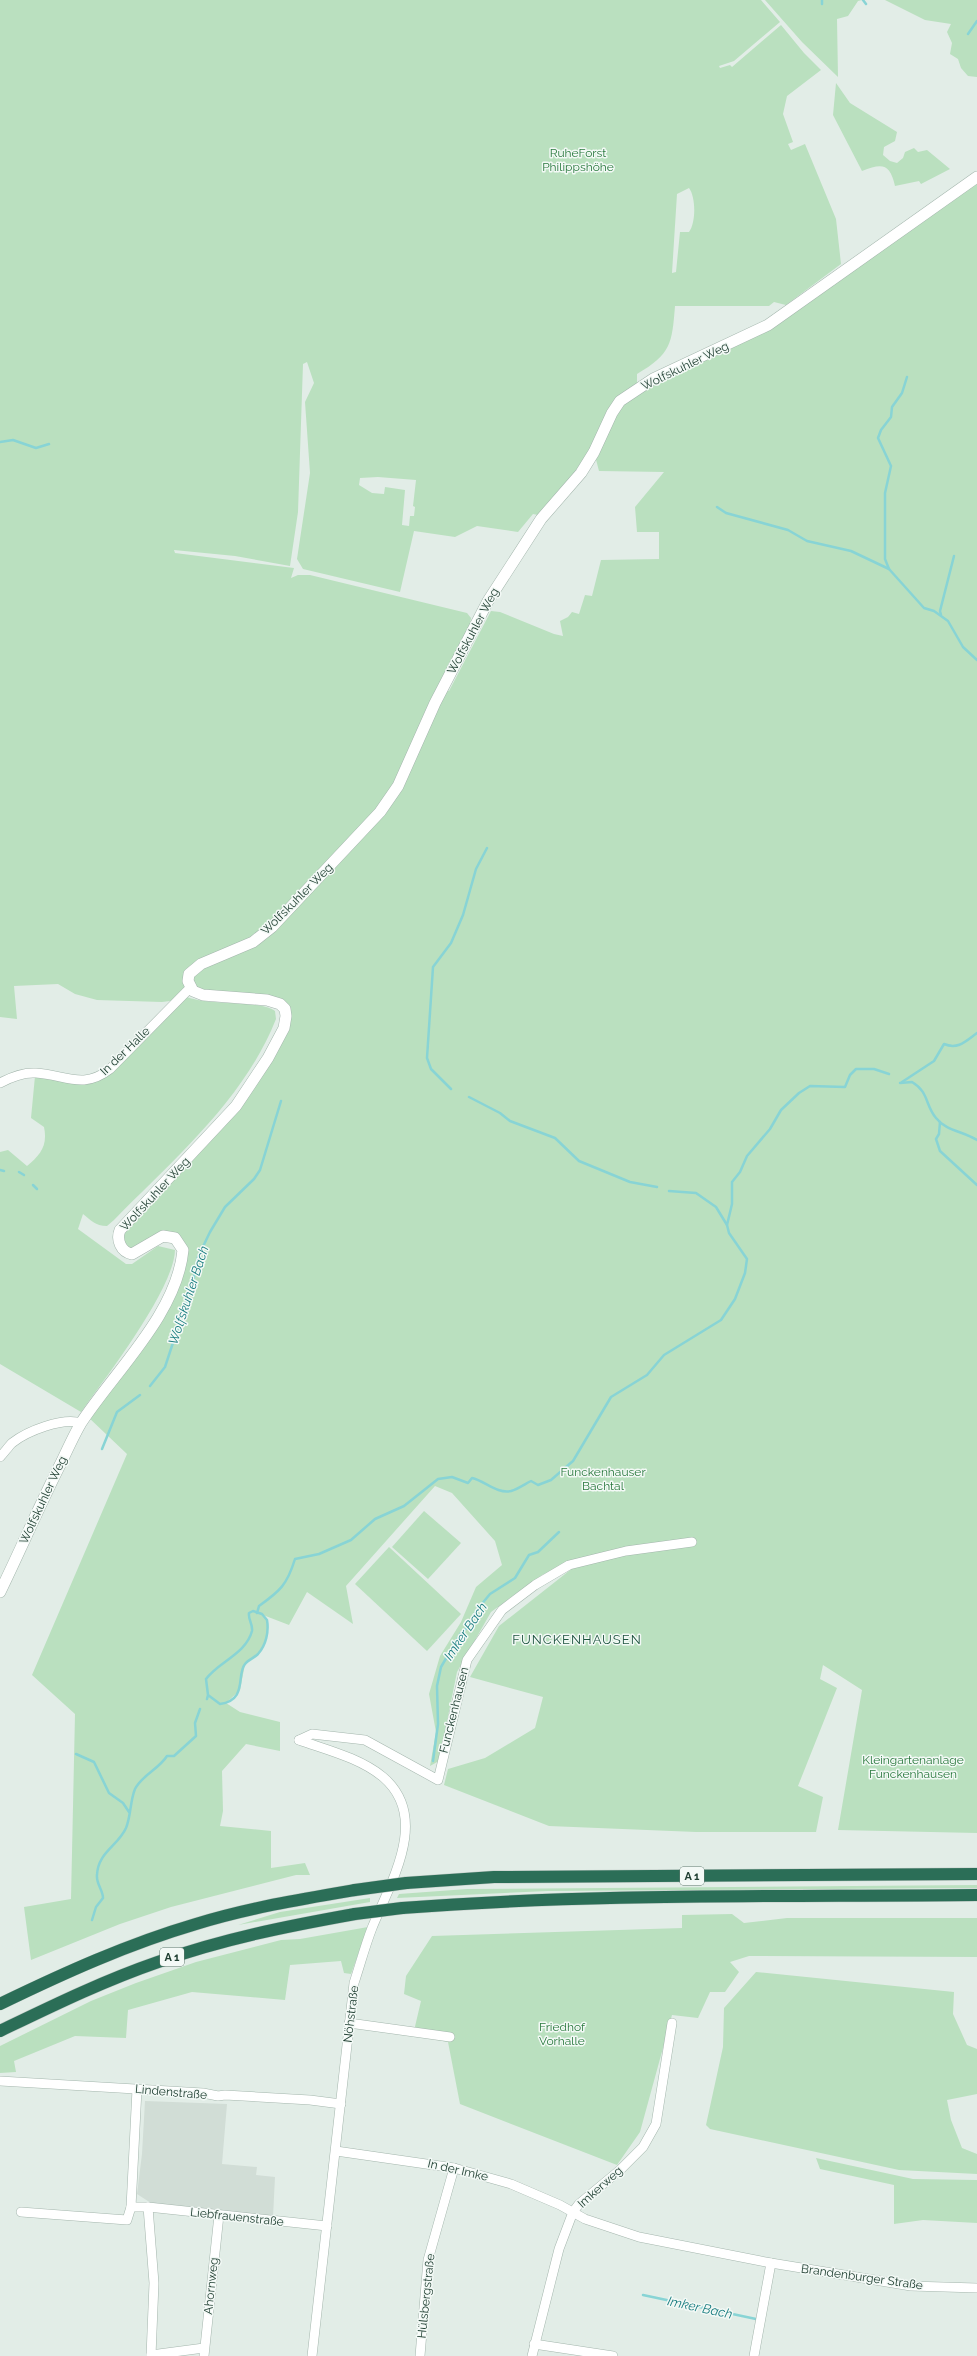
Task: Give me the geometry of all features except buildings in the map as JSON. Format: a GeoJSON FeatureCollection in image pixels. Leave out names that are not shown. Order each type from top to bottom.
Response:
{"type":"FeatureCollection","features":[{"type":"Feature","properties":{"kind":"highway","name":"A 1"},"geometry":{"type":"LineString","coordinates":[[0,2004],[107,1954],[197,1923],[274,1904],[406,1882],[494,1878],[977,1874]]}},
{"type":"Feature","properties":{"kind":"highway","name":"A 1"},"geometry":{"type":"LineString","coordinates":[[0,2031],[79,1992],[159,1961],[282,1927],[355,1914],[402,1908],[497,1901],[977,1895]]}},
{"type":"Feature","properties":{"kind":"street","name":"Wolfskuhler Weg"},"geometry":{"type":"LineString","coordinates":[[0,1592],[52,1480],[81,1423],[133,1355],[154,1323],[171,1289],[182,1256],[183,1250],[179,1241],[167,1236],[159,1238],[137,1252],[128,1253],[121,1245],[118,1234],[120,1230],[236,1106],[264,1064],[284,1028],[286,1016],[285,1009],[280,1004],[267,1000],[203,995],[193,991],[188,981],[189,974],[193,968],[253,942],[272,927],[380,812],[393,796],[435,703],[488,601],[541,519],[581,473],[594,452],[612,413],[620,401],[653,379],[768,326],[974,179]]}},
{"type":"Feature","properties":{"kind":"street","name":"In der Halle"},"geometry":{"type":"LineString","coordinates":[[0,1083],[20,1074],[35,1073],[75,1080],[96,1078],[110,1069],[191,987]]}},
{"type":"Feature","properties":{"kind":"street"},"geometry":{"type":"LineString","coordinates":[[0,1457],[12,1443],[39,1429],[61,1421],[72,1420],[81,1423]]}},
{"type":"Feature","properties":{"kind":"street","name":"Funckenhausen"},"geometry":{"type":"LineString","coordinates":[[299,1740],[312,1734],[365,1740],[438,1780],[467,1660],[502,1610],[535,1585],[569,1565],[626,1551],[692,1542]]}},
{"type":"Feature","properties":{"kind":"street","name":"Nöhstraße"},"geometry":{"type":"LineString","coordinates":[[299,1740],[345,1756],[382,1776],[392,1786],[404,1809],[406,1826],[400,1864],[371,1930],[354,1983],[312,2356]]}},
{"type":"Feature","properties":{"kind":"street"},"geometry":{"type":"LineString","coordinates":[[349,2023],[450,2036]]}},
{"type":"Feature","properties":{"kind":"street","name":"Imkerweg"},"geometry":{"type":"LineString","coordinates":[[532,2356],[557,2255],[573,2212],[579,2204],[620,2170],[643,2146],[656,2124],[672,2023]]}},
{"type":"Feature","properties":{"kind":"street","name":"Lindenstraße"},"geometry":{"type":"LineString","coordinates":[[0,2081],[203,2093],[218,2096],[225,2095],[310,2100],[341,2104]]}},
{"type":"Feature","properties":{"kind":"street"},"geometry":{"type":"LineString","coordinates":[[21,2212],[127,2220],[131,2207],[137,2089]]}},
{"type":"Feature","properties":{"kind":"street","name":"In der Imke"},"geometry":{"type":"LineString","coordinates":[[336,2150],[454,2168],[511,2184],[573,2212]]}},
{"type":"Feature","properties":{"kind":"street","name":"Hülsbergstraße"},"geometry":{"type":"LineString","coordinates":[[420,2356],[428,2260],[454,2168]]}},
{"type":"Feature","properties":{"kind":"street","name":"Liebfrauenstraße"},"geometry":{"type":"LineString","coordinates":[[131,2207],[148,2207],[327,2226]]}},
{"type":"Feature","properties":{"kind":"street"},"geometry":{"type":"LineString","coordinates":[[148,2207],[154,2283],[151,2355],[204,2352]]}},
{"type":"Feature","properties":{"kind":"street","name":"Brandenburger Straße"},"geometry":{"type":"LineString","coordinates":[[573,2212],[585,2219],[639,2237],[771,2263],[911,2286],[977,2288]]}},
{"type":"Feature","properties":{"kind":"street","name":"Ahornweg"},"geometry":{"type":"LineString","coordinates":[[204,2352],[219,2215]]}},
{"type":"Feature","properties":{"kind":"street"},"geometry":{"type":"LineString","coordinates":[[754,2356],[771,2263]]}},
{"type":"Feature","properties":{"kind":"street"},"geometry":{"type":"LineString","coordinates":[[534,2344],[613,2356]]}},
{"type":"Feature","properties":{"kind":"shaded area"},"geometry":{"type":"Polygon","coordinates":[[[145,2101],[227,2104],[222,2164],[257,2167],[256,2175],[275,2177],[273,2217],[154,2205],[137,2194],[142,2154],[145,2101]]]}},
{"type":"Feature","properties":{"kind":"green space"},"geometry":{"type":"Polygon","coordinates":[[[0,0],[761,0],[780,22],[734,61],[719,66],[720,68],[730,65],[732,67],[781,25],[804,53],[821,70],[787,96],[783,114],[793,142],[788,144],[791,150],[805,144],[836,219],[841,264],[786,305],[774,302],[769,306],[675,306],[673,330],[668,347],[657,360],[637,374],[637,383],[625,393],[609,412],[587,454],[575,473],[538,515],[533,514],[518,532],[477,526],[455,537],[414,531],[400,592],[303,569],[297,559],[310,473],[305,402],[314,383],[307,362],[303,364],[298,512],[290,566],[235,556],[174,550],[175,553],[294,568],[291,578],[298,575],[310,575],[467,613],[471,618],[470,624],[439,686],[449,691],[491,611],[500,612],[554,634],[563,636],[560,621],[568,617],[572,612],[579,614],[585,595],[592,596],[601,560],[659,559],[659,532],[637,532],[635,507],[664,472],[599,471],[594,452],[605,425],[620,401],[653,379],[768,325],[977,177],[977,1833],[838,1830],[862,1690],[823,1665],[820,1679],[837,1688],[798,1786],[823,1797],[816,1832],[696,1832],[549,1826],[444,1785],[448,1769],[485,1758],[535,1728],[543,1697],[470,1677],[499,1626],[574,1567],[567,1563],[542,1575],[491,1612],[457,1672],[439,1761],[430,1766],[436,1732],[429,1694],[440,1656],[461,1622],[476,1587],[502,1565],[495,1541],[452,1493],[435,1486],[346,1586],[353,1624],[307,1592],[289,1625],[263,1615],[267,1620],[268,1635],[258,1654],[245,1664],[240,1690],[226,1703],[240,1712],[280,1722],[280,1751],[246,1744],[222,1771],[223,1811],[220,1826],[271,1831],[271,1868],[305,1863],[310,1875],[296,1875],[171,1907],[120,1924],[31,1960],[24,1907],[71,1899],[75,1714],[32,1675],[127,1454],[87,1416],[131,1357],[164,1304],[176,1279],[182,1257],[179,1241],[172,1237],[159,1239],[141,1251],[128,1253],[120,1244],[119,1233],[123,1225],[206,1140],[243,1095],[260,1071],[275,1045],[284,1025],[286,1015],[282,1006],[267,1000],[202,993],[193,991],[191,987],[178,1000],[162,1002],[97,1000],[75,994],[58,984],[14,986],[17,1019],[0,1017],[0,0]],[[689,188],[677,194],[672,273],[676,272],[680,232],[689,232],[693,223],[694,204],[689,188]],[[378,477],[360,478],[359,485],[372,493],[384,494],[385,487],[405,490],[402,525],[409,526],[410,516],[414,516],[415,507],[413,506],[416,480],[378,477]]]}},
{"type":"Feature","properties":{"kind":"green space"},"geometry":{"type":"Polygon","coordinates":[[[765,0],[862,0],[858,1],[848,16],[837,19],[838,77],[802,42],[765,0]]]}},
{"type":"Feature","properties":{"kind":"green space"},"geometry":{"type":"Polygon","coordinates":[[[885,0],[977,0],[977,77],[968,76],[961,68],[958,59],[950,54],[952,43],[947,32],[951,24],[925,20],[885,0]]]}},
{"type":"Feature","properties":{"kind":"green space"},"geometry":{"type":"Polygon","coordinates":[[[836,83],[850,103],[897,132],[895,141],[884,147],[883,155],[890,161],[897,163],[903,158],[905,152],[914,148],[918,152],[927,150],[950,169],[921,184],[919,181],[895,186],[891,173],[884,167],[880,166],[862,171],[833,115],[836,83]]]}},
{"type":"Feature","properties":{"kind":"green space"},"geometry":{"type":"Polygon","coordinates":[[[187,997],[197,1000],[258,1005],[275,1011],[276,1019],[246,1076],[206,1127],[183,1151],[107,1226],[96,1224],[83,1214],[78,1229],[126,1264],[132,1264],[158,1246],[175,1250],[172,1267],[151,1309],[121,1356],[81,1412],[0,1364],[0,1152],[8,1150],[27,1166],[42,1150],[45,1140],[44,1127],[31,1118],[35,1076],[94,1081],[187,997]]]}},
{"type":"Feature","properties":{"kind":"green space"},"geometry":{"type":"Polygon","coordinates":[[[424,1511],[461,1543],[428,1579],[392,1547],[424,1511]]]}},
{"type":"Feature","properties":{"kind":"green space"},"geometry":{"type":"Polygon","coordinates":[[[389,1547],[461,1614],[427,1651],[355,1584],[389,1547]]]}},
{"type":"Feature","properties":{"kind":"green space"},"geometry":{"type":"Polygon","coordinates":[[[977,1885],[977,1888],[548,1891],[397,1898],[399,1894],[467,1889],[977,1885]]]}},
{"type":"Feature","properties":{"kind":"green space"},"geometry":{"type":"Polygon","coordinates":[[[370,1898],[370,1902],[238,1925],[280,1912],[370,1898]]]}},
{"type":"Feature","properties":{"kind":"green space","name":"Friedhof Vorhalle"},"geometry":{"type":"Polygon","coordinates":[[[732,1914],[744,1923],[787,1918],[977,1918],[977,1957],[749,1956],[730,1962],[739,1972],[725,1992],[710,1992],[698,2018],[672,2015],[640,2132],[617,2165],[460,2104],[448,2042],[413,2035],[421,2001],[404,1994],[406,1976],[432,1936],[682,1928],[682,1915],[732,1914]]]}},
{"type":"Feature","properties":{"kind":"green space"},"geometry":{"type":"Polygon","coordinates":[[[368,1927],[351,1974],[344,1973],[341,1961],[290,1965],[285,2000],[192,1992],[128,2010],[126,2038],[75,2036],[14,2061],[16,2072],[0,2073],[0,2046],[91,2001],[136,1983],[196,1962],[281,1940],[300,1939],[368,1927]]]}},
{"type":"Feature","properties":{"kind":"green space"},"geometry":{"type":"Polygon","coordinates":[[[756,1972],[954,1992],[953,2014],[967,2045],[977,2049],[977,2094],[947,2100],[951,2120],[962,2148],[977,2154],[977,2174],[899,2170],[710,2129],[706,2125],[723,2047],[724,2008],[756,1972]]]}},
{"type":"Feature","properties":{"kind":"green space"},"geometry":{"type":"Polygon","coordinates":[[[816,2158],[913,2179],[977,2180],[977,2223],[923,2220],[894,2224],[894,2185],[820,2169],[816,2158]]]}},
{"type":"Feature","properties":{"kind":"waterway"},"geometry":{"type":"LineString","coordinates":[[863,0],[866,4]]}},
{"type":"Feature","properties":{"kind":"waterway"},"geometry":{"type":"LineString","coordinates":[[968,34],[977,21]]}},
{"type":"Feature","properties":{"kind":"waterway"},"geometry":{"type":"LineString","coordinates":[[907,377],[902,393],[892,407],[891,417],[881,430],[878,438],[891,466],[885,493],[885,559],[889,569],[924,608],[934,611],[948,621],[963,647],[977,660]]}},
{"type":"Feature","properties":{"kind":"waterway"},"geometry":{"type":"LineString","coordinates":[[0,442],[13,440],[36,448],[49,444]]}},
{"type":"Feature","properties":{"kind":"waterway"},"geometry":{"type":"LineString","coordinates":[[717,507],[726,513],[788,530],[807,541],[851,551],[889,569]]}},
{"type":"Feature","properties":{"kind":"waterway"},"geometry":{"type":"LineString","coordinates":[[941,615],[940,611],[954,556]]}},
{"type":"Feature","properties":{"kind":"waterway"},"geometry":{"type":"LineString","coordinates":[[451,1089],[431,1069],[427,1058],[433,967],[451,943],[463,915],[476,869],[487,848]]}},
{"type":"Feature","properties":{"kind":"waterway"},"geometry":{"type":"LineString","coordinates":[[902,1082],[934,1061],[944,1044],[949,1046],[962,1044],[977,1033]]}},
{"type":"Feature","properties":{"kind":"waterway"},"geometry":{"type":"LineString","coordinates":[[257,1613],[259,1606],[282,1587],[289,1575],[295,1559],[319,1554],[351,1540],[375,1519],[404,1506],[438,1479],[452,1477],[468,1483],[472,1478],[501,1491],[511,1491],[531,1481],[538,1485],[551,1480],[573,1461],[611,1397],[647,1375],[664,1355],[721,1320],[735,1299],[745,1273],[747,1259],[729,1233],[727,1225],[732,1204],[732,1182],[740,1172],[747,1156],[770,1129],[781,1110],[799,1093],[810,1086],[845,1087],[850,1075],[856,1069],[874,1069],[889,1074]]}},
{"type":"Feature","properties":{"kind":"waterway"},"geometry":{"type":"LineString","coordinates":[[900,1083],[912,1082],[924,1094],[930,1108],[940,1122],[945,1126],[977,1140]]}},
{"type":"Feature","properties":{"kind":"waterway"},"geometry":{"type":"LineString","coordinates":[[469,1097],[500,1113],[510,1121],[555,1138],[579,1161],[630,1182],[657,1187]]}},
{"type":"Feature","properties":{"kind":"waterway","name":"Wolfskuhler Bach"},"geometry":{"type":"LineString","coordinates":[[150,1386],[165,1367],[193,1282],[198,1257],[210,1232],[225,1207],[254,1179],[260,1170],[281,1101]]}},
{"type":"Feature","properties":{"kind":"waterway"},"geometry":{"type":"LineString","coordinates":[[940,1122],[939,1134],[936,1139],[940,1151],[977,1185]]}},
{"type":"Feature","properties":{"kind":"waterway"},"geometry":{"type":"LineString","coordinates":[[0,1170],[4,1171]]}},
{"type":"Feature","properties":{"kind":"waterway"},"geometry":{"type":"LineString","coordinates":[[19,1172],[24,1175]]}},
{"type":"Feature","properties":{"kind":"waterway"},"geometry":{"type":"LineString","coordinates":[[33,1185],[37,1189]]}},
{"type":"Feature","properties":{"kind":"waterway"},"geometry":{"type":"LineString","coordinates":[[669,1191],[696,1193],[716,1207],[727,1225]]}},
{"type":"Feature","properties":{"kind":"waterway","name":"Wolfskuhler Bach"},"geometry":{"type":"LineString","coordinates":[[102,1449],[117,1412],[140,1395]]}},
{"type":"Feature","properties":{"kind":"waterway","name":"Imker Bach"},"geometry":{"type":"LineString","coordinates":[[433,1761],[438,1724],[437,1686],[441,1667],[461,1633],[468,1627],[476,1611],[490,1594],[515,1578],[529,1555],[538,1552],[559,1532]]}},
{"type":"Feature","properties":{"kind":"waterway"},"geometry":{"type":"LineString","coordinates":[[207,1699],[208,1695],[220,1704],[229,1702],[238,1692],[242,1669],[245,1664],[261,1650],[266,1638],[268,1629],[267,1620],[262,1614],[253,1611],[249,1613],[252,1629],[249,1639],[238,1652],[211,1673],[206,1679],[208,1695]]}},
{"type":"Feature","properties":{"kind":"waterway"},"geometry":{"type":"LineString","coordinates":[[92,1920],[96,1907],[103,1898],[97,1878],[98,1867],[101,1860],[126,1828],[135,1789],[138,1784],[160,1765],[167,1756],[174,1756],[196,1736],[195,1723],[200,1709]]}},
{"type":"Feature","properties":{"kind":"waterway","name":"Wolfskuhler Bach"},"geometry":{"type":"LineString","coordinates":[[76,1754],[94,1762],[109,1793],[123,1803],[129,1812]]}},
{"type":"Feature","properties":{"kind":"waterway","name":"Imker Bach"},"geometry":{"type":"LineString","coordinates":[[643,2295],[756,2319]]}},
{"type":"Feature","properties":{"kind":"district","name":"FUNCKENHAUSEN"},"geometry":{"type":"Point","coordinates":[577,1639]}},
{"type":"Feature","properties":{"kind":"park label","name":"RuheForst Philippshöhe"},"geometry":{"type":"Point","coordinates":[578,160]}},
{"type":"Feature","properties":{"kind":"park label","name":"Funckenhauser Bachtal"},"geometry":{"type":"Point","coordinates":[603,1479]}},
{"type":"Feature","properties":{"kind":"park label","name":"Kleingartenanlage Funckenhausen"},"geometry":{"type":"Point","coordinates":[913,1767]}}]}
